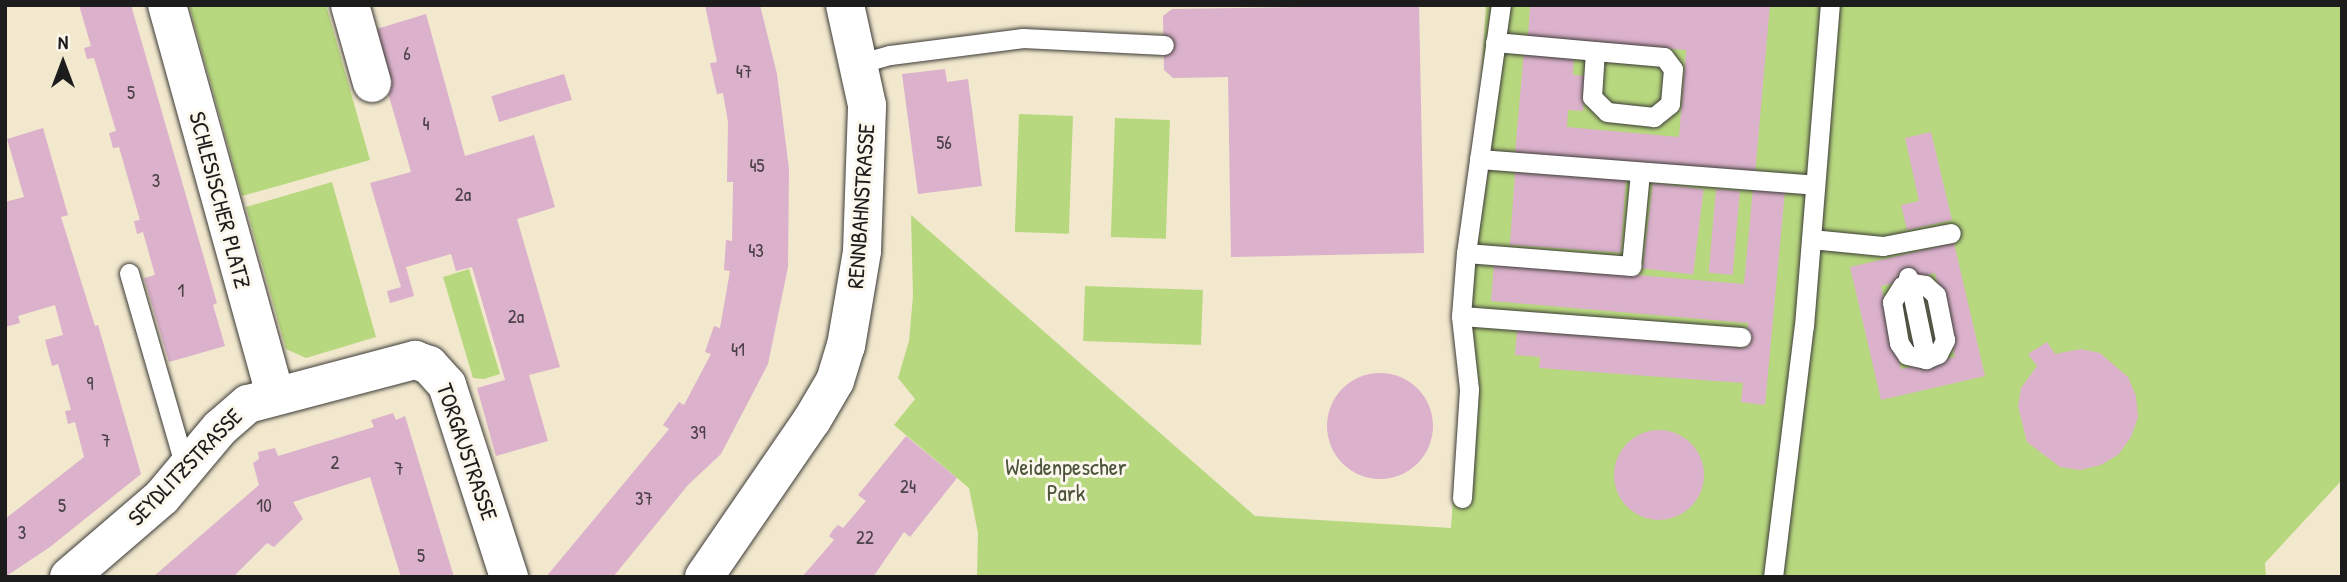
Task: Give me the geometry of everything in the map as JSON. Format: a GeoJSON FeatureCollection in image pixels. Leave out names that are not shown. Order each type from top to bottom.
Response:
{"type":"FeatureCollection","features":[{"type":"Feature","properties":{"kind":"street","name":"SCHLESISCHER PLATZ"},"geometry":{"type":"LineString","coordinates":[[167,5],[275,395]]}},
{"type":"Feature","properties":{"kind":"street"},"geometry":{"type":"LineString","coordinates":[[350,5],[372,83]]}},
{"type":"Feature","properties":{"kind":"street","name":"RENNBAHNSTRASSE"},"geometry":{"type":"LineString","coordinates":[[704,577],[812,420],[835,381],[846,346],[862,251],[867,105],[845,5]]}},
{"type":"Feature","properties":{"kind":"street","name":"TORGAUSTRASSE"},"geometry":{"type":"LineString","coordinates":[[275,395],[400,360],[429,365],[447,385],[509,577]]}},
{"type":"Feature","properties":{"kind":"street","name":"SEYDLITZSTRASSE"},"geometry":{"type":"LineString","coordinates":[[69,577],[187,472],[233,414],[275,395]]}},
{"type":"Feature","properties":{"kind":"lane"},"geometry":{"type":"LineString","coordinates":[[1462,498],[1469,389],[1461,316],[1466,253],[1501,5]]}},
{"type":"Feature","properties":{"kind":"lane"},"geometry":{"type":"LineString","coordinates":[[1773,577],[1811,239],[1830,5]]}},
{"type":"Feature","properties":{"kind":"lane"},"geometry":{"type":"LineString","coordinates":[[858,64],[890,55],[1023,38],[1164,45]]}},
{"type":"Feature","properties":{"kind":"lane"},"geometry":{"type":"LineString","coordinates":[[1495,42],[1664,57],[1673,69],[1670,104],[1654,117],[1607,113],[1592,97],[1595,51]]}},
{"type":"Feature","properties":{"kind":"lane"},"geometry":{"type":"LineString","coordinates":[[1479,159],[1815,185]]}},
{"type":"Feature","properties":{"kind":"lane"},"geometry":{"type":"LineString","coordinates":[[1466,253],[1632,266],[1640,172]]}},
{"type":"Feature","properties":{"kind":"lane"},"geometry":{"type":"LineString","coordinates":[[1811,239],[1902,249],[1951,233]]}},
{"type":"Feature","properties":{"kind":"lane"},"geometry":{"type":"LineString","coordinates":[[130,273],[187,472]]}},
{"type":"Feature","properties":{"kind":"lane"},"geometry":{"type":"LineString","coordinates":[[1909,280],[1926,359]]}},
{"type":"Feature","properties":{"kind":"lane"},"geometry":{"type":"LineString","coordinates":[[1461,316],[1741,337]]}},
{"type":"Feature","properties":{"kind":"green space"},"geometry":{"type":"Polygon","coordinates":[[[189,5],[326,5],[370,160],[242,196],[189,5]]]}},
{"type":"Feature","properties":{"kind":"green space","name":"Weidenpescher Park"},"geometry":{"type":"Polygon","coordinates":[[[1486,5],[2342,5],[2342,480],[2265,563],[2266,577],[977,577],[978,533],[969,488],[894,425],[915,399],[898,378],[909,341],[913,296],[911,215],[1255,516],[1451,528],[1486,5]]]}},
{"type":"Feature","properties":{"kind":"green space"},"geometry":{"type":"Polygon","coordinates":[[[1019,114],[1073,116],[1069,234],[1015,232],[1019,114]]]}},
{"type":"Feature","properties":{"kind":"green space"},"geometry":{"type":"Polygon","coordinates":[[[1115,118],[1170,120],[1166,239],[1111,237],[1115,118]]]}},
{"type":"Feature","properties":{"kind":"green space"},"geometry":{"type":"Polygon","coordinates":[[[332,182],[376,337],[306,358],[286,349],[246,207],[332,182]]]}},
{"type":"Feature","properties":{"kind":"green space"},"geometry":{"type":"Polygon","coordinates":[[[469,269],[500,374],[484,379],[473,378],[443,277],[469,269]]]}},
{"type":"Feature","properties":{"kind":"green space"},"geometry":{"type":"Polygon","coordinates":[[[1085,286],[1203,290],[1201,345],[1083,341],[1085,286]]]}},
{"type":"Feature","properties":{"kind":"building"},"geometry":{"type":"Polygon","coordinates":[[[79,5],[131,5],[217,303],[213,305],[225,346],[169,362],[144,278],[155,275],[143,232],[137,234],[134,221],[140,220],[119,147],[113,148],[109,133],[116,131],[94,58],[87,59],[84,48],[91,46],[79,5]]]}},
{"type":"Feature","properties":{"kind":"building"},"geometry":{"type":"Polygon","coordinates":[[[705,5],[760,5],[777,74],[789,169],[788,267],[768,364],[721,454],[688,485],[613,577],[546,577],[669,429],[663,425],[679,402],[684,405],[711,354],[705,352],[714,326],[720,328],[730,271],[724,270],[726,240],[732,241],[733,182],[727,182],[728,122],[723,93],[717,94],[710,63],[717,62],[705,5]]]}},
{"type":"Feature","properties":{"kind":"building"},"geometry":{"type":"Polygon","coordinates":[[[1419,5],[1424,253],[1231,257],[1228,77],[1173,78],[1164,70],[1163,16],[1172,9],[1419,5]]]}},
{"type":"Feature","properties":{"kind":"building"},"geometry":{"type":"Polygon","coordinates":[[[1530,5],[1770,5],[1755,174],[1515,153],[1524,51],[1574,55],[1573,75],[1586,76],[1583,111],[1568,110],[1567,127],[1679,137],[1686,50],[1528,37],[1530,5]]]}},
{"type":"Feature","properties":{"kind":"building"},"geometry":{"type":"Polygon","coordinates":[[[426,14],[465,156],[534,135],[555,207],[517,219],[560,367],[529,375],[548,441],[496,456],[477,388],[505,380],[472,267],[456,271],[451,254],[406,267],[414,296],[390,303],[387,291],[401,287],[370,183],[411,172],[370,31],[426,14]]]}},
{"type":"Feature","properties":{"kind":"building"},"geometry":{"type":"Polygon","coordinates":[[[945,69],[947,82],[968,79],[982,186],[918,194],[902,74],[945,69]]]}},
{"type":"Feature","properties":{"kind":"building"},"geometry":{"type":"Polygon","coordinates":[[[564,74],[572,100],[499,122],[491,96],[564,74]]]}},
{"type":"Feature","properties":{"kind":"building"},"geometry":{"type":"Polygon","coordinates":[[[43,128],[68,215],[61,217],[95,326],[98,325],[141,474],[50,547],[5,577],[5,519],[84,457],[75,422],[68,424],[65,411],[71,410],[58,364],[52,366],[45,340],[63,335],[55,305],[18,316],[20,323],[5,327],[5,202],[24,197],[7,139],[43,128]]]}},
{"type":"Feature","properties":{"kind":"building"},"geometry":{"type":"Polygon","coordinates":[[[1931,132],[1952,220],[1907,230],[1901,205],[1919,201],[1905,138],[1931,132]]]}},
{"type":"Feature","properties":{"kind":"building"},"geometry":{"type":"Polygon","coordinates":[[[1515,172],[1626,180],[1621,253],[1510,245],[1515,172]]]}},
{"type":"Feature","properties":{"kind":"building"},"geometry":{"type":"Polygon","coordinates":[[[1653,183],[1704,189],[1693,275],[1643,268],[1653,183]]]}},
{"type":"Feature","properties":{"kind":"building"},"geometry":{"type":"Polygon","coordinates":[[[1753,188],[1785,191],[1765,405],[1741,402],[1743,383],[1539,368],[1540,357],[1515,355],[1517,330],[1746,348],[1748,323],[1491,301],[1494,263],[1744,284],[1753,188]]]}},
{"type":"Feature","properties":{"kind":"building"},"geometry":{"type":"Polygon","coordinates":[[[1716,189],[1740,191],[1733,275],[1709,273],[1716,189]]]}},
{"type":"Feature","properties":{"kind":"building"},"geometry":{"type":"Polygon","coordinates":[[[1954,243],[1985,376],[1881,400],[1850,267],[1954,243]],[[1935,273],[1881,286],[1901,369],[1955,357],[1935,273]]]}},
{"type":"Feature","properties":{"kind":"building"},"geometry":{"type":"Polygon","coordinates":[[[2047,342],[2055,354],[2081,349],[2100,353],[2128,377],[2136,396],[2138,417],[2131,437],[2119,454],[2101,465],[2080,470],[2060,467],[2027,442],[2018,406],[2021,388],[2037,366],[2028,354],[2047,342]]]}},
{"type":"Feature","properties":{"kind":"building"},"geometry":{"type":"Polygon","coordinates":[[[1380,373],[1400,377],[1417,389],[1429,406],[1433,426],[1429,446],[1417,463],[1400,475],[1380,479],[1360,475],[1343,463],[1331,446],[1327,426],[1331,406],[1343,389],[1360,377],[1380,373]]]}},
{"type":"Feature","properties":{"kind":"building"},"geometry":{"type":"Polygon","coordinates":[[[393,413],[396,420],[405,416],[454,577],[401,577],[370,477],[293,502],[303,519],[274,547],[267,543],[233,577],[153,577],[259,485],[253,463],[259,459],[258,452],[275,448],[278,456],[374,427],[371,420],[393,413]]]}},
{"type":"Feature","properties":{"kind":"building"},"geometry":{"type":"Polygon","coordinates":[[[1659,430],[1676,434],[1691,443],[1700,458],[1704,475],[1700,492],[1691,507],[1676,516],[1659,520],[1642,516],[1627,507],[1618,492],[1614,475],[1618,458],[1627,443],[1642,434],[1659,430]]]}},
{"type":"Feature","properties":{"kind":"building"},"geometry":{"type":"Polygon","coordinates":[[[906,436],[957,478],[910,537],[904,532],[873,577],[802,577],[834,540],[829,536],[833,530],[838,525],[843,528],[866,501],[858,495],[906,436]]]}}]}
